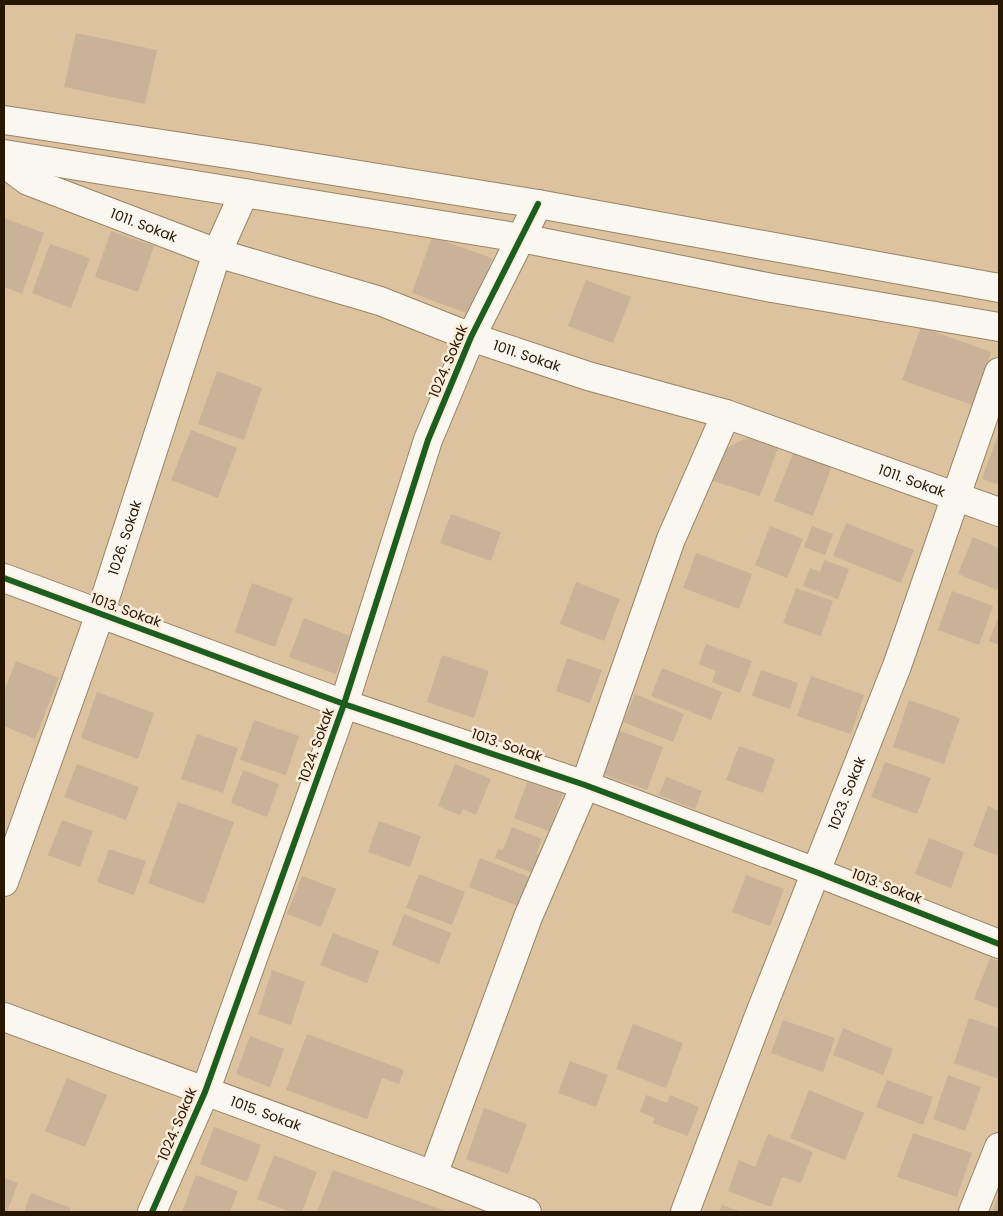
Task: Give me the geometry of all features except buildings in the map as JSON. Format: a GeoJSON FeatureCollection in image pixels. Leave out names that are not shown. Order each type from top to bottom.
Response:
{"type":"FeatureCollection","features":[{"type":"Feature","properties":{"kind":"street"},"geometry":{"type":"LineString","coordinates":[[4,120],[538,204],[999,288]]}},
{"type":"Feature","properties":{"kind":"street"},"geometry":{"type":"LineString","coordinates":[[4,154],[521,238],[772,288],[999,327]]}},
{"type":"Feature","properties":{"kind":"street","name":"1011. Sokak"},"geometry":{"type":"LineString","coordinates":[[4,163],[28,181],[217,253],[380,301],[471,337],[588,376],[726,414],[999,512]]}},
{"type":"Feature","properties":{"kind":"street","name":"1026. Sokak"},"geometry":{"type":"LineString","coordinates":[[4,882],[100,614],[217,253],[244,193]]}},
{"type":"Feature","properties":{"kind":"street","name":"1024. Sokak"},"geometry":{"type":"LineString","coordinates":[[152,1212],[205,1092],[344,704],[428,440],[471,337],[538,204]]}},
{"type":"Feature","properties":{"kind":"street","name":"1023. Sokak"},"geometry":{"type":"LineString","coordinates":[[685,1212],[757,1022],[897,666],[999,372]]}},
{"type":"Feature","properties":{"kind":"street"},"geometry":{"type":"LineString","coordinates":[[433,1175],[528,917],[585,785],[671,539],[726,414]]}},
{"type":"Feature","properties":{"kind":"street","name":"1013. Sokak"},"geometry":{"type":"LineString","coordinates":[[4,578],[344,704],[585,785],[816,872],[999,944]]}},
{"type":"Feature","properties":{"kind":"street","name":"1015. Sokak"},"geometry":{"type":"LineString","coordinates":[[4,1017],[433,1175],[527,1212]]}},
{"type":"Feature","properties":{"kind":"street"},"geometry":{"type":"LineString","coordinates":[[973,1212],[999,1147]]}},
{"type":"Feature","properties":{"kind":"cycle path"},"geometry":{"type":"LineString","coordinates":[[152,1212],[205,1092],[344,704],[428,440],[471,337],[538,204]]}},
{"type":"Feature","properties":{"kind":"cycle path"},"geometry":{"type":"LineString","coordinates":[[4,578],[344,704],[585,785],[816,872],[999,944]]}}]}
